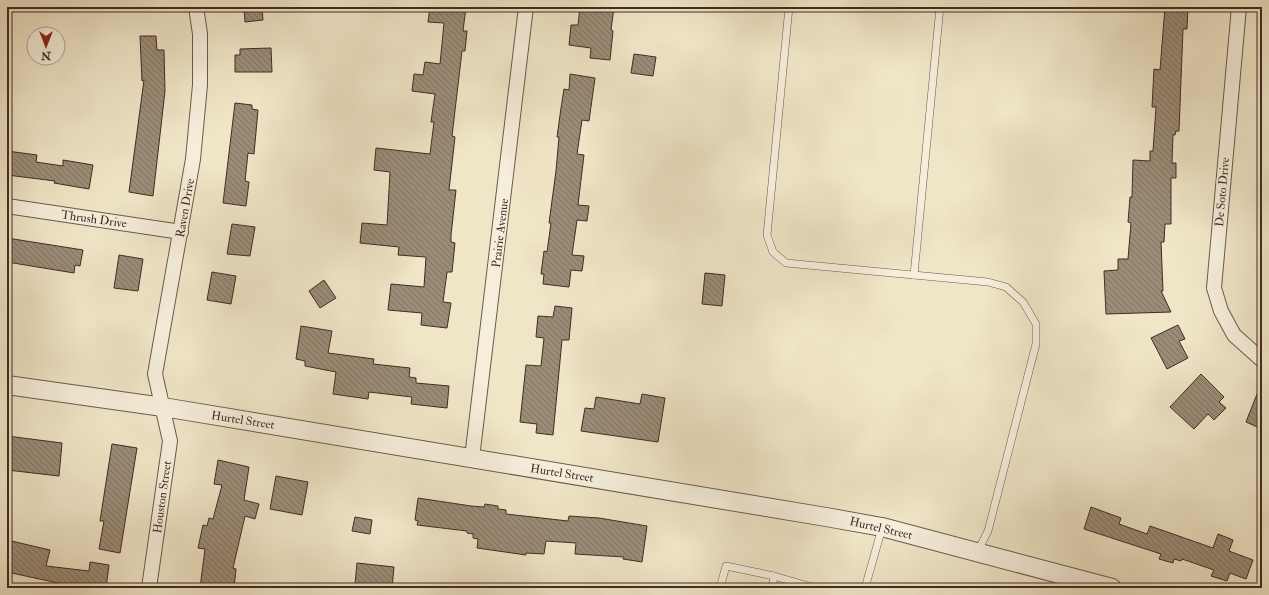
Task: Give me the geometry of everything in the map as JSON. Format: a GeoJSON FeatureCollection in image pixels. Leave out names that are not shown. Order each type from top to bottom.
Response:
{"type":"FeatureCollection","features":[{"type":"Feature","properties":{"kind":"street","name":"Raven Drive"},"geometry":{"type":"LineString","coordinates":[[163,407],[155,374],[193,159],[200,85],[200,34],[196,7]]}},
{"type":"Feature","properties":{"kind":"street","name":"Prairie Avenue"},"geometry":{"type":"LineString","coordinates":[[472,458],[526,7]]}},
{"type":"Feature","properties":{"kind":"street","name":"De Soto Drive"},"geometry":{"type":"LineString","coordinates":[[1239,7],[1214,288],[1220,311],[1234,335],[1262,360]]}},
{"type":"Feature","properties":{"kind":"street","name":"Thrush Drive"},"geometry":{"type":"LineString","coordinates":[[7,206],[181,232]]}},
{"type":"Feature","properties":{"kind":"street","name":"Hurtel Street"},"geometry":{"type":"LineString","coordinates":[[7,385],[163,407],[882,527],[1112,588]]}},
{"type":"Feature","properties":{"kind":"street","name":"Houston Street"},"geometry":{"type":"LineString","coordinates":[[149,588],[170,441],[163,407]]}},
{"type":"Feature","properties":{"kind":"lane"},"geometry":{"type":"LineString","coordinates":[[789,7],[767,235],[773,252],[786,263],[988,282],[1006,287],[1023,302],[1036,324],[1036,344],[988,531],[978,552]]}},
{"type":"Feature","properties":{"kind":"lane"},"geometry":{"type":"LineString","coordinates":[[914,275],[940,7]]}},
{"type":"Feature","properties":{"kind":"lane"},"geometry":{"type":"LineString","coordinates":[[865,588],[882,527]]}},
{"type":"Feature","properties":{"kind":"lane"},"geometry":{"type":"LineString","coordinates":[[720,588],[726,566],[774,576],[815,588]]}},
{"type":"Feature","properties":{"kind":"lane"},"geometry":{"type":"LineString","coordinates":[[772,588],[774,576]]}},
{"type":"Feature","properties":{"kind":"building"},"geometry":{"type":"Polygon","coordinates":[[[244,7],[262,7],[263,20],[245,22],[244,7]]]}},
{"type":"Feature","properties":{"kind":"building"},"geometry":{"type":"Polygon","coordinates":[[[430,7],[466,7],[463,31],[467,31],[465,51],[462,51],[452,136],[455,137],[449,190],[456,190],[451,235],[451,242],[455,243],[452,272],[447,272],[443,302],[451,303],[447,328],[421,325],[422,313],[388,310],[391,284],[424,287],[426,257],[398,255],[399,247],[360,243],[362,223],[387,225],[390,172],[374,170],[376,148],[430,154],[434,122],[431,122],[435,94],[412,91],[414,74],[423,75],[425,62],[440,64],[444,23],[428,22],[430,7]]]}},
{"type":"Feature","properties":{"kind":"building"},"geometry":{"type":"Polygon","coordinates":[[[580,7],[614,7],[611,30],[613,31],[610,60],[590,58],[591,48],[569,45],[571,25],[578,25],[580,7]]]}},
{"type":"Feature","properties":{"kind":"building"},"geometry":{"type":"Polygon","coordinates":[[[1165,7],[1188,7],[1187,29],[1183,29],[1179,131],[1176,131],[1175,135],[1173,135],[1172,163],[1176,163],[1176,178],[1171,178],[1171,224],[1165,224],[1164,242],[1161,242],[1163,291],[1161,291],[1171,312],[1106,314],[1104,271],[1118,270],[1118,259],[1128,259],[1131,223],[1128,222],[1130,197],[1132,197],[1133,160],[1150,161],[1150,151],[1153,151],[1156,107],[1152,107],[1154,69],[1160,70],[1165,7]]]}},
{"type":"Feature","properties":{"kind":"building"},"geometry":{"type":"Polygon","coordinates":[[[140,36],[156,36],[157,50],[164,50],[165,91],[153,196],[129,192],[144,80],[142,81],[140,36]]]}},
{"type":"Feature","properties":{"kind":"building"},"geometry":{"type":"Polygon","coordinates":[[[271,48],[272,72],[235,72],[235,55],[240,55],[240,49],[271,48]]]}},
{"type":"Feature","properties":{"kind":"building"},"geometry":{"type":"Polygon","coordinates":[[[634,54],[656,57],[653,76],[631,73],[634,54]]]}},
{"type":"Feature","properties":{"kind":"building"},"geometry":{"type":"Polygon","coordinates":[[[570,74],[595,78],[589,121],[582,120],[577,154],[584,155],[578,205],[589,206],[587,221],[577,220],[572,255],[584,256],[582,271],[571,270],[569,287],[543,284],[544,274],[541,274],[544,251],[547,252],[551,223],[549,223],[556,171],[559,137],[557,137],[561,108],[564,89],[569,90],[570,74]]]}},
{"type":"Feature","properties":{"kind":"building"},"geometry":{"type":"Polygon","coordinates":[[[235,103],[252,105],[252,109],[258,110],[254,154],[248,153],[245,181],[249,182],[246,206],[223,203],[235,103]]]}},
{"type":"Feature","properties":{"kind":"building"},"geometry":{"type":"Polygon","coordinates":[[[7,151],[37,155],[36,162],[63,166],[63,160],[93,165],[89,189],[54,183],[55,181],[7,175],[7,151]]]}},
{"type":"Feature","properties":{"kind":"building"},"geometry":{"type":"Polygon","coordinates":[[[232,224],[255,227],[250,256],[227,254],[232,224]]]}},
{"type":"Feature","properties":{"kind":"building"},"geometry":{"type":"Polygon","coordinates":[[[7,238],[83,250],[80,266],[75,265],[74,273],[7,262],[7,238]]]}},
{"type":"Feature","properties":{"kind":"building"},"geometry":{"type":"Polygon","coordinates":[[[119,255],[143,259],[138,291],[114,288],[119,255]]]}},
{"type":"Feature","properties":{"kind":"building"},"geometry":{"type":"Polygon","coordinates":[[[212,272],[236,276],[231,304],[207,300],[212,272]]]}},
{"type":"Feature","properties":{"kind":"building"},"geometry":{"type":"Polygon","coordinates":[[[705,273],[725,275],[722,306],[702,304],[705,273]]]}},
{"type":"Feature","properties":{"kind":"building"},"geometry":{"type":"Polygon","coordinates":[[[324,280],[336,298],[320,308],[309,291],[324,280]]]}},
{"type":"Feature","properties":{"kind":"building"},"geometry":{"type":"Polygon","coordinates":[[[555,306],[572,308],[569,340],[562,340],[553,435],[536,433],[537,424],[520,422],[526,365],[541,366],[544,338],[536,337],[538,316],[553,317],[555,306]]]}},
{"type":"Feature","properties":{"kind":"building"},"geometry":{"type":"Polygon","coordinates":[[[1178,325],[1185,339],[1179,341],[1188,358],[1167,369],[1151,338],[1178,325]]]}},
{"type":"Feature","properties":{"kind":"building"},"geometry":{"type":"Polygon","coordinates":[[[301,326],[332,331],[328,353],[374,359],[373,364],[410,368],[409,377],[416,378],[416,383],[449,386],[447,408],[411,404],[412,397],[369,392],[368,399],[333,394],[336,372],[305,366],[305,361],[296,359],[301,326]]]}},
{"type":"Feature","properties":{"kind":"building"},"geometry":{"type":"Polygon","coordinates":[[[1201,374],[1224,397],[1219,402],[1226,408],[1214,420],[1208,414],[1194,429],[1170,407],[1201,374]]]}},
{"type":"Feature","properties":{"kind":"building"},"geometry":{"type":"Polygon","coordinates":[[[1262,384],[1262,429],[1246,422],[1262,384]]]}},
{"type":"Feature","properties":{"kind":"building"},"geometry":{"type":"Polygon","coordinates":[[[642,394],[665,398],[658,442],[581,431],[585,408],[594,409],[596,397],[640,404],[642,394]]]}},
{"type":"Feature","properties":{"kind":"building"},"geometry":{"type":"Polygon","coordinates":[[[7,436],[62,443],[59,476],[7,470],[7,436]]]}},
{"type":"Feature","properties":{"kind":"building"},"geometry":{"type":"Polygon","coordinates":[[[112,444],[137,448],[120,553],[99,549],[104,521],[100,521],[112,444]]]}},
{"type":"Feature","properties":{"kind":"building"},"geometry":{"type":"Polygon","coordinates":[[[218,460],[249,467],[244,500],[259,504],[255,519],[245,516],[233,568],[236,569],[234,588],[200,588],[205,549],[198,548],[203,525],[207,526],[209,518],[213,519],[222,485],[214,484],[218,460]]]}},
{"type":"Feature","properties":{"kind":"building"},"geometry":{"type":"Polygon","coordinates":[[[276,476],[308,482],[302,515],[270,509],[276,476]]]}},
{"type":"Feature","properties":{"kind":"building"},"geometry":{"type":"Polygon","coordinates":[[[418,498],[471,506],[484,507],[485,504],[498,506],[498,509],[506,510],[506,514],[568,521],[569,516],[599,518],[647,526],[642,562],[623,559],[624,557],[575,554],[576,543],[546,541],[544,554],[526,553],[526,555],[477,548],[478,539],[473,538],[473,534],[467,533],[467,531],[417,525],[418,521],[415,520],[418,498]]]}},
{"type":"Feature","properties":{"kind":"building"},"geometry":{"type":"Polygon","coordinates":[[[1091,507],[1121,518],[1119,524],[1147,534],[1150,526],[1213,548],[1218,534],[1233,540],[1229,551],[1253,560],[1246,579],[1230,573],[1227,581],[1211,576],[1214,570],[1182,559],[1181,561],[1174,559],[1173,563],[1159,559],[1161,554],[1084,529],[1091,507]]]}},
{"type":"Feature","properties":{"kind":"building"},"geometry":{"type":"Polygon","coordinates":[[[355,517],[372,520],[370,534],[352,531],[355,517]]]}},
{"type":"Feature","properties":{"kind":"building"},"geometry":{"type":"Polygon","coordinates":[[[7,540],[50,550],[46,566],[89,571],[90,562],[109,565],[106,588],[67,588],[67,585],[7,572],[7,540]]]}},
{"type":"Feature","properties":{"kind":"building"},"geometry":{"type":"Polygon","coordinates":[[[357,563],[394,567],[392,588],[374,588],[374,586],[355,584],[357,563]]]}}]}
